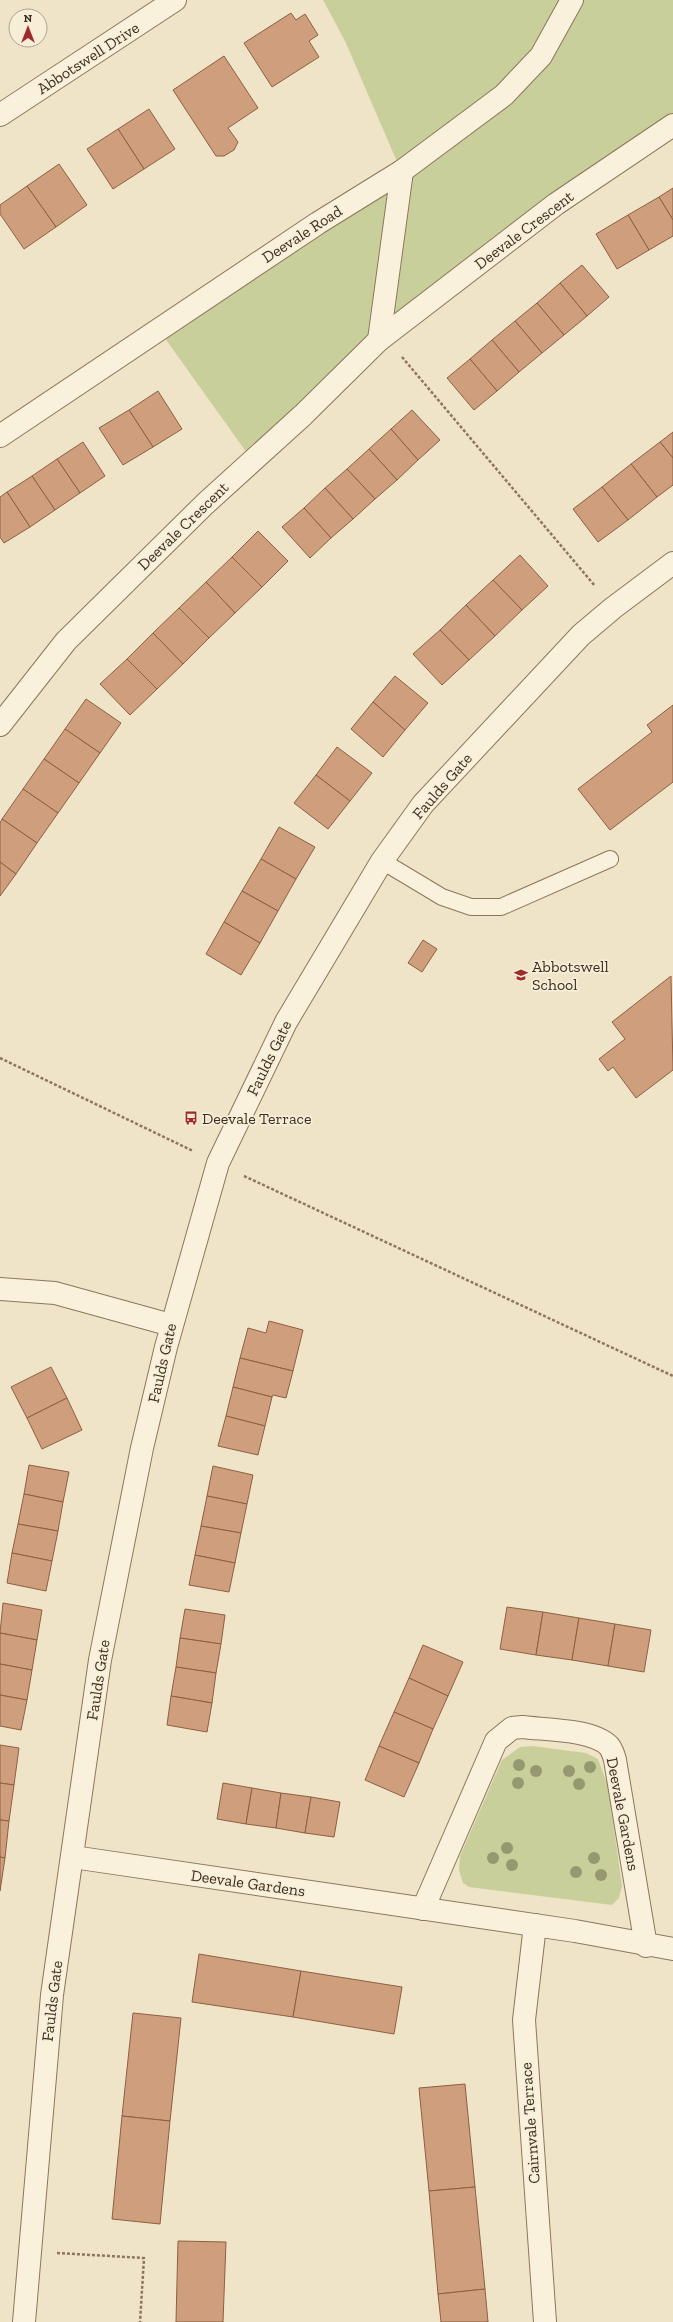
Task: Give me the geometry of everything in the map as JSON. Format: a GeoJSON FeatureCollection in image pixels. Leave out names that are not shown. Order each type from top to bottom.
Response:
{"type":"FeatureCollection","features":[{"type":"Feature","properties":{"kind":"street","name":"Abbotswell Drive"},"geometry":{"type":"LineString","coordinates":[[0,115],[175,0]]}},
{"type":"Feature","properties":{"kind":"street","name":"Deevale Road"},"geometry":{"type":"LineString","coordinates":[[0,436],[318,223],[402,171],[504,95],[541,56],[572,0]]}},
{"type":"Feature","properties":{"kind":"street","name":"Deevale Crescent"},"geometry":{"type":"LineString","coordinates":[[0,725],[66,641],[205,504],[303,415],[382,338],[556,204],[673,125]]}},
{"type":"Feature","properties":{"kind":"street"},"geometry":{"type":"LineString","coordinates":[[382,338],[402,171]]}},
{"type":"Feature","properties":{"kind":"street","name":"Faulds Gate"},"geometry":{"type":"LineString","coordinates":[[24,2322],[52,1995],[100,1660],[142,1448],[171,1325],[218,1163],[286,1022],[382,861],[423,804],[581,635],[613,608],[673,563]]}},
{"type":"Feature","properties":{"kind":"street"},"geometry":{"type":"LineString","coordinates":[[0,1289],[55,1293],[171,1325]]}},
{"type":"Feature","properties":{"kind":"street","name":"Deevale Gardens"},"geometry":{"type":"LineString","coordinates":[[423,1909],[496,1741],[512,1728],[522,1727],[587,1735],[599,1738],[610,1747],[615,1760],[646,1946]]}},
{"type":"Feature","properties":{"kind":"street","name":"Deevale Gardens"},"geometry":{"type":"LineString","coordinates":[[73,1856],[535,1925],[646,1946],[673,1949]]}},
{"type":"Feature","properties":{"kind":"street","name":"Cairnvale Terrace"},"geometry":{"type":"LineString","coordinates":[[535,1925],[524,2020],[545,2322]]}},
{"type":"Feature","properties":{"kind":"lane"},"geometry":{"type":"LineString","coordinates":[[382,861],[442,897],[471,906],[501,907],[610,859]]}},
{"type":"Feature","properties":{"kind":"path"},"geometry":{"type":"LineString","coordinates":[[382,338],[613,608]]}},
{"type":"Feature","properties":{"kind":"path"},"geometry":{"type":"LineString","coordinates":[[0,1058],[218,1163],[673,1376]]}},
{"type":"Feature","properties":{"kind":"path"},"geometry":{"type":"LineString","coordinates":[[29,2251],[144,2258],[140,2322]]}},
{"type":"Feature","properties":{"kind":"green space"},"geometry":{"type":"Polygon","coordinates":[[[323,0],[673,0],[673,125],[556,204],[252,460],[159,330],[401,171],[345,41],[323,0]]]}},
{"type":"Feature","properties":{"kind":"green space"},"geometry":{"type":"Polygon","coordinates":[[[532,1746],[586,1753],[598,1759],[608,1786],[622,1886],[619,1898],[612,1905],[469,1887],[463,1883],[459,1870],[460,1856],[502,1760],[520,1747],[532,1746]]]}},
{"type":"Feature","properties":{"kind":"building"},"geometry":{"type":"Polygon","coordinates":[[[291,13],[296,20],[305,14],[318,35],[309,41],[319,57],[272,87],[244,43],[291,13]]]}},
{"type":"Feature","properties":{"kind":"building"},"geometry":{"type":"Polygon","coordinates":[[[224,56],[258,108],[228,128],[238,142],[234,150],[224,156],[216,156],[173,90],[224,56]]]}},
{"type":"Feature","properties":{"kind":"building"},"geometry":{"type":"Polygon","coordinates":[[[149,109],[175,149],[144,169],[118,129],[149,109]]]}},
{"type":"Feature","properties":{"kind":"building"},"geometry":{"type":"Polygon","coordinates":[[[118,129],[144,169],[113,189],[87,149],[118,129]]]}},
{"type":"Feature","properties":{"kind":"building"},"geometry":{"type":"Polygon","coordinates":[[[59,164],[87,205],[56,227],[27,186],[59,164]]]}},
{"type":"Feature","properties":{"kind":"building"},"geometry":{"type":"Polygon","coordinates":[[[27,186],[56,227],[24,249],[0,214],[0,205],[27,186]]]}},
{"type":"Feature","properties":{"kind":"building"},"geometry":{"type":"Polygon","coordinates":[[[673,188],[673,220],[659,197],[673,188]]]}},
{"type":"Feature","properties":{"kind":"building"},"geometry":{"type":"Polygon","coordinates":[[[659,197],[673,220],[673,236],[649,250],[628,215],[659,197]]]}},
{"type":"Feature","properties":{"kind":"building"},"geometry":{"type":"Polygon","coordinates":[[[628,215],[649,250],[617,269],[596,234],[628,215]]]}},
{"type":"Feature","properties":{"kind":"building"},"geometry":{"type":"Polygon","coordinates":[[[582,265],[609,297],[587,316],[560,283],[582,265]]]}},
{"type":"Feature","properties":{"kind":"building"},"geometry":{"type":"Polygon","coordinates":[[[560,283],[587,316],[564,335],[537,303],[560,283]]]}},
{"type":"Feature","properties":{"kind":"building"},"geometry":{"type":"Polygon","coordinates":[[[537,303],[564,335],[542,353],[515,321],[537,303]]]}},
{"type":"Feature","properties":{"kind":"building"},"geometry":{"type":"Polygon","coordinates":[[[515,321],[542,353],[519,372],[492,340],[515,321]]]}},
{"type":"Feature","properties":{"kind":"building"},"geometry":{"type":"Polygon","coordinates":[[[492,340],[519,372],[497,391],[470,359],[492,340]]]}},
{"type":"Feature","properties":{"kind":"building"},"geometry":{"type":"Polygon","coordinates":[[[470,359],[497,391],[474,410],[447,378],[470,359]]]}},
{"type":"Feature","properties":{"kind":"building"},"geometry":{"type":"Polygon","coordinates":[[[158,391],[182,429],[153,447],[129,410],[158,391]]]}},
{"type":"Feature","properties":{"kind":"building"},"geometry":{"type":"Polygon","coordinates":[[[129,410],[153,447],[123,465],[99,428],[129,410]]]}},
{"type":"Feature","properties":{"kind":"building"},"geometry":{"type":"Polygon","coordinates":[[[412,410],[440,440],[418,460],[391,429],[412,410]]]}},
{"type":"Feature","properties":{"kind":"building"},"geometry":{"type":"Polygon","coordinates":[[[391,429],[418,460],[397,480],[369,449],[391,429]]]}},
{"type":"Feature","properties":{"kind":"building"},"geometry":{"type":"Polygon","coordinates":[[[673,432],[673,458],[660,442],[673,432]]]}},
{"type":"Feature","properties":{"kind":"building"},"geometry":{"type":"Polygon","coordinates":[[[83,442],[105,476],[80,493],[57,459],[83,442]]]}},
{"type":"Feature","properties":{"kind":"building"},"geometry":{"type":"Polygon","coordinates":[[[660,442],[673,458],[673,485],[657,497],[631,464],[660,442]]]}},
{"type":"Feature","properties":{"kind":"building"},"geometry":{"type":"Polygon","coordinates":[[[369,449],[397,480],[375,499],[347,469],[369,449]]]}},
{"type":"Feature","properties":{"kind":"building"},"geometry":{"type":"Polygon","coordinates":[[[57,459],[80,493],[55,510],[32,476],[57,459]]]}},
{"type":"Feature","properties":{"kind":"building"},"geometry":{"type":"Polygon","coordinates":[[[631,464],[657,497],[628,520],[602,487],[631,464]]]}},
{"type":"Feature","properties":{"kind":"building"},"geometry":{"type":"Polygon","coordinates":[[[347,469],[375,499],[353,519],[325,488],[347,469]]]}},
{"type":"Feature","properties":{"kind":"building"},"geometry":{"type":"Polygon","coordinates":[[[32,476],[55,510],[30,527],[7,492],[32,476]]]}},
{"type":"Feature","properties":{"kind":"building"},"geometry":{"type":"Polygon","coordinates":[[[602,487],[628,520],[598,542],[573,509],[602,487]]]}},
{"type":"Feature","properties":{"kind":"building"},"geometry":{"type":"Polygon","coordinates":[[[325,488],[353,519],[331,538],[304,508],[325,488]]]}},
{"type":"Feature","properties":{"kind":"building"},"geometry":{"type":"Polygon","coordinates":[[[7,492],[30,527],[4,543],[0,537],[0,497],[7,492]]]}},
{"type":"Feature","properties":{"kind":"building"},"geometry":{"type":"Polygon","coordinates":[[[304,508],[331,538],[310,558],[282,527],[304,508]]]}},
{"type":"Feature","properties":{"kind":"building"},"geometry":{"type":"Polygon","coordinates":[[[258,531],[288,561],[262,587],[232,557],[258,531]]]}},
{"type":"Feature","properties":{"kind":"building"},"geometry":{"type":"Polygon","coordinates":[[[520,555],[548,586],[522,610],[493,580],[520,555]]]}},
{"type":"Feature","properties":{"kind":"building"},"geometry":{"type":"Polygon","coordinates":[[[232,557],[262,587],[235,613],[206,582],[232,557]]]}},
{"type":"Feature","properties":{"kind":"building"},"geometry":{"type":"Polygon","coordinates":[[[493,580],[522,610],[495,636],[466,605],[493,580]]]}},
{"type":"Feature","properties":{"kind":"building"},"geometry":{"type":"Polygon","coordinates":[[[206,582],[235,613],[209,638],[179,608],[206,582]]]}},
{"type":"Feature","properties":{"kind":"building"},"geometry":{"type":"Polygon","coordinates":[[[466,605],[495,636],[469,660],[440,630],[466,605]]]}},
{"type":"Feature","properties":{"kind":"building"},"geometry":{"type":"Polygon","coordinates":[[[179,608],[209,638],[183,664],[153,633],[179,608]]]}},
{"type":"Feature","properties":{"kind":"building"},"geometry":{"type":"Polygon","coordinates":[[[440,630],[469,660],[442,685],[413,654],[440,630]]]}},
{"type":"Feature","properties":{"kind":"building"},"geometry":{"type":"Polygon","coordinates":[[[153,633],[183,664],[157,689],[127,659],[153,633]]]}},
{"type":"Feature","properties":{"kind":"building"},"geometry":{"type":"Polygon","coordinates":[[[127,659],[157,689],[130,715],[100,684],[127,659]]]}},
{"type":"Feature","properties":{"kind":"building"},"geometry":{"type":"Polygon","coordinates":[[[395,676],[428,703],[405,730],[373,702],[395,676]]]}},
{"type":"Feature","properties":{"kind":"building"},"geometry":{"type":"Polygon","coordinates":[[[86,699],[121,723],[100,753],[65,729],[86,699]]]}},
{"type":"Feature","properties":{"kind":"building"},"geometry":{"type":"Polygon","coordinates":[[[373,702],[405,730],[383,757],[351,729],[373,702]]]}},
{"type":"Feature","properties":{"kind":"building"},"geometry":{"type":"Polygon","coordinates":[[[673,705],[673,782],[610,830],[578,789],[652,732],[647,725],[673,705]]]}},
{"type":"Feature","properties":{"kind":"building"},"geometry":{"type":"Polygon","coordinates":[[[65,729],[100,753],[79,783],[44,759],[65,729]]]}},
{"type":"Feature","properties":{"kind":"building"},"geometry":{"type":"Polygon","coordinates":[[[337,747],[372,773],[350,801],[316,775],[337,747]]]}},
{"type":"Feature","properties":{"kind":"building"},"geometry":{"type":"Polygon","coordinates":[[[44,759],[79,783],[58,813],[23,789],[44,759]]]}},
{"type":"Feature","properties":{"kind":"building"},"geometry":{"type":"Polygon","coordinates":[[[316,775],[350,801],[328,829],[294,803],[316,775]]]}},
{"type":"Feature","properties":{"kind":"building"},"geometry":{"type":"Polygon","coordinates":[[[23,789],[58,813],[37,843],[2,819],[23,789]]]}},
{"type":"Feature","properties":{"kind":"building"},"geometry":{"type":"Polygon","coordinates":[[[2,819],[37,843],[16,874],[0,862],[0,823],[2,819]]]}},
{"type":"Feature","properties":{"kind":"building"},"geometry":{"type":"Polygon","coordinates":[[[279,827],[315,847],[296,879],[261,859],[279,827]]]}},
{"type":"Feature","properties":{"kind":"building"},"geometry":{"type":"Polygon","coordinates":[[[261,859],[296,879],[278,911],[242,891],[261,859]]]}},
{"type":"Feature","properties":{"kind":"building"},"geometry":{"type":"Polygon","coordinates":[[[0,862],[16,874],[0,896],[0,862]]]}},
{"type":"Feature","properties":{"kind":"building"},"geometry":{"type":"Polygon","coordinates":[[[242,891],[278,911],[260,943],[224,922],[242,891]]]}},
{"type":"Feature","properties":{"kind":"building"},"geometry":{"type":"Polygon","coordinates":[[[224,922],[260,943],[241,975],[206,954],[224,922]]]}},
{"type":"Feature","properties":{"kind":"building"},"geometry":{"type":"Polygon","coordinates":[[[423,940],[437,949],[422,972],[408,963],[423,940]]]}},
{"type":"Feature","properties":{"kind":"building"},"geometry":{"type":"Polygon","coordinates":[[[671,976],[673,1070],[636,1098],[613,1067],[608,1071],[599,1059],[625,1039],[612,1022],[671,976]]]}},
{"type":"Feature","properties":{"kind":"building"},"geometry":{"type":"Polygon","coordinates":[[[269,1321],[303,1330],[293,1371],[240,1358],[248,1328],[266,1333],[269,1321]]]}},
{"type":"Feature","properties":{"kind":"building"},"geometry":{"type":"Polygon","coordinates":[[[240,1358],[293,1371],[286,1398],[273,1395],[272,1397],[233,1387],[240,1358]]]}},
{"type":"Feature","properties":{"kind":"building"},"geometry":{"type":"Polygon","coordinates":[[[51,1367],[67,1398],[27,1418],[11,1387],[51,1367]]]}},
{"type":"Feature","properties":{"kind":"building"},"geometry":{"type":"Polygon","coordinates":[[[233,1387],[272,1397],[265,1426],[226,1416],[233,1387]]]}},
{"type":"Feature","properties":{"kind":"building"},"geometry":{"type":"Polygon","coordinates":[[[67,1398],[82,1430],[42,1449],[27,1418],[67,1398]]]}},
{"type":"Feature","properties":{"kind":"building"},"geometry":{"type":"Polygon","coordinates":[[[226,1416],[265,1426],[258,1455],[218,1446],[226,1416]]]}},
{"type":"Feature","properties":{"kind":"building"},"geometry":{"type":"Polygon","coordinates":[[[29,1465],[69,1472],[63,1502],[24,1494],[29,1465]]]}},
{"type":"Feature","properties":{"kind":"building"},"geometry":{"type":"Polygon","coordinates":[[[213,1466],[253,1475],[247,1504],[207,1496],[213,1466]]]}},
{"type":"Feature","properties":{"kind":"building"},"geometry":{"type":"Polygon","coordinates":[[[24,1494],[63,1502],[58,1531],[18,1524],[24,1494]]]}},
{"type":"Feature","properties":{"kind":"building"},"geometry":{"type":"Polygon","coordinates":[[[207,1496],[247,1504],[241,1533],[201,1526],[207,1496]]]}},
{"type":"Feature","properties":{"kind":"building"},"geometry":{"type":"Polygon","coordinates":[[[18,1524],[58,1531],[52,1561],[12,1553],[18,1524]]]}},
{"type":"Feature","properties":{"kind":"building"},"geometry":{"type":"Polygon","coordinates":[[[201,1526],[241,1533],[235,1563],[195,1555],[201,1526]]]}},
{"type":"Feature","properties":{"kind":"building"},"geometry":{"type":"Polygon","coordinates":[[[12,1553],[52,1561],[46,1591],[7,1583],[12,1553]]]}},
{"type":"Feature","properties":{"kind":"building"},"geometry":{"type":"Polygon","coordinates":[[[195,1555],[235,1563],[229,1592],[189,1585],[195,1555]]]}},
{"type":"Feature","properties":{"kind":"building"},"geometry":{"type":"Polygon","coordinates":[[[3,1603],[42,1610],[37,1640],[0,1633],[3,1603]]]}},
{"type":"Feature","properties":{"kind":"building"},"geometry":{"type":"Polygon","coordinates":[[[507,1607],[543,1612],[536,1655],[500,1649],[507,1607]]]}},
{"type":"Feature","properties":{"kind":"building"},"geometry":{"type":"Polygon","coordinates":[[[185,1609],[225,1615],[221,1644],[180,1638],[185,1609]]]}},
{"type":"Feature","properties":{"kind":"building"},"geometry":{"type":"Polygon","coordinates":[[[543,1612],[579,1618],[572,1660],[536,1655],[543,1612]]]}},
{"type":"Feature","properties":{"kind":"building"},"geometry":{"type":"Polygon","coordinates":[[[579,1618],[615,1624],[608,1666],[572,1660],[579,1618]]]}},
{"type":"Feature","properties":{"kind":"building"},"geometry":{"type":"Polygon","coordinates":[[[615,1624],[651,1630],[644,1672],[608,1666],[615,1624]]]}},
{"type":"Feature","properties":{"kind":"building"},"geometry":{"type":"Polygon","coordinates":[[[0,1633],[37,1640],[32,1670],[0,1664],[0,1633]]]}},
{"type":"Feature","properties":{"kind":"building"},"geometry":{"type":"Polygon","coordinates":[[[180,1638],[221,1644],[216,1673],[176,1667],[180,1638]]]}},
{"type":"Feature","properties":{"kind":"building"},"geometry":{"type":"Polygon","coordinates":[[[423,1645],[463,1662],[448,1696],[409,1678],[423,1645]]]}},
{"type":"Feature","properties":{"kind":"building"},"geometry":{"type":"Polygon","coordinates":[[[0,1664],[32,1670],[27,1700],[0,1695],[0,1664]]]}},
{"type":"Feature","properties":{"kind":"building"},"geometry":{"type":"Polygon","coordinates":[[[176,1667],[216,1673],[212,1703],[171,1696],[176,1667]]]}},
{"type":"Feature","properties":{"kind":"building"},"geometry":{"type":"Polygon","coordinates":[[[409,1678],[448,1696],[433,1729],[394,1712],[409,1678]]]}},
{"type":"Feature","properties":{"kind":"building"},"geometry":{"type":"Polygon","coordinates":[[[0,1695],[27,1700],[21,1730],[0,1726],[0,1695]]]}},
{"type":"Feature","properties":{"kind":"building"},"geometry":{"type":"Polygon","coordinates":[[[171,1696],[212,1703],[207,1732],[167,1725],[171,1696]]]}},
{"type":"Feature","properties":{"kind":"building"},"geometry":{"type":"Polygon","coordinates":[[[394,1712],[433,1729],[419,1763],[379,1746],[394,1712]]]}},
{"type":"Feature","properties":{"kind":"building"},"geometry":{"type":"Polygon","coordinates":[[[0,1745],[19,1748],[14,1785],[0,1783],[0,1745]]]}},
{"type":"Feature","properties":{"kind":"building"},"geometry":{"type":"Polygon","coordinates":[[[379,1746],[419,1763],[404,1797],[365,1780],[379,1746]]]}},
{"type":"Feature","properties":{"kind":"building"},"geometry":{"type":"Polygon","coordinates":[[[0,1783],[14,1785],[9,1821],[0,1820],[0,1783]]]}},
{"type":"Feature","properties":{"kind":"building"},"geometry":{"type":"Polygon","coordinates":[[[223,1783],[252,1788],[246,1824],[217,1819],[223,1783]]]}},
{"type":"Feature","properties":{"kind":"building"},"geometry":{"type":"Polygon","coordinates":[[[252,1788],[281,1793],[276,1828],[246,1824],[252,1788]]]}},
{"type":"Feature","properties":{"kind":"building"},"geometry":{"type":"Polygon","coordinates":[[[281,1793],[311,1797],[305,1833],[276,1828],[281,1793]]]}},
{"type":"Feature","properties":{"kind":"building"},"geometry":{"type":"Polygon","coordinates":[[[311,1797],[340,1802],[334,1837],[305,1833],[311,1797]]]}},
{"type":"Feature","properties":{"kind":"building"},"geometry":{"type":"Polygon","coordinates":[[[0,1820],[9,1821],[5,1858],[0,1857],[0,1820]]]}},
{"type":"Feature","properties":{"kind":"building"},"geometry":{"type":"Polygon","coordinates":[[[0,1857],[5,1858],[0,1891],[0,1857]]]}},
{"type":"Feature","properties":{"kind":"building"},"geometry":{"type":"Polygon","coordinates":[[[199,1954],[301,1971],[293,2017],[192,2002],[199,1954]]]}},
{"type":"Feature","properties":{"kind":"building"},"geometry":{"type":"Polygon","coordinates":[[[301,1971],[402,1987],[394,2034],[293,2017],[301,1971]]]}},
{"type":"Feature","properties":{"kind":"building"},"geometry":{"type":"Polygon","coordinates":[[[133,2013],[181,2018],[170,2121],[122,2116],[133,2013]]]}},
{"type":"Feature","properties":{"kind":"building"},"geometry":{"type":"Polygon","coordinates":[[[465,2084],[475,2187],[429,2191],[419,2088],[465,2084]]]}},
{"type":"Feature","properties":{"kind":"building"},"geometry":{"type":"Polygon","coordinates":[[[122,2116],[170,2121],[160,2224],[112,2219],[122,2116]]]}},
{"type":"Feature","properties":{"kind":"building"},"geometry":{"type":"Polygon","coordinates":[[[475,2187],[485,2289],[438,2294],[429,2191],[475,2187]]]}},
{"type":"Feature","properties":{"kind":"building"},"geometry":{"type":"Polygon","coordinates":[[[178,2241],[226,2242],[223,2322],[176,2322],[178,2241]]]}},
{"type":"Feature","properties":{"kind":"building"},"geometry":{"type":"Polygon","coordinates":[[[485,2289],[488,2322],[441,2322],[438,2294],[485,2289]]]}},
{"type":"Feature","properties":{"kind":"place","name":"Abbotswell School"},"geometry":{"type":"Point","coordinates":[521,975]}},
{"type":"Feature","properties":{"kind":"place","name":"Deevale Terrace"},"geometry":{"type":"Point","coordinates":[191,1118]}}]}
